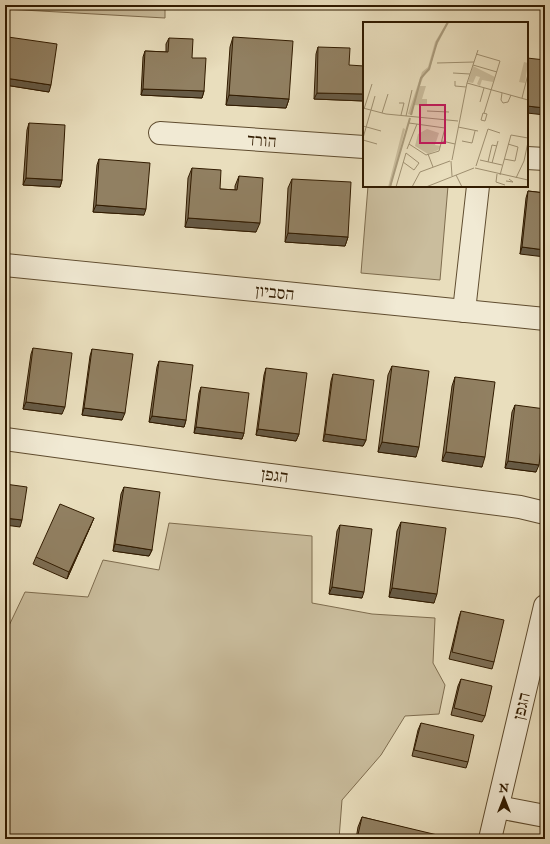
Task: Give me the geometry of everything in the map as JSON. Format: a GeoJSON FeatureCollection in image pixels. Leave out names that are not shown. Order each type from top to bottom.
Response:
{"type":"FeatureCollection","features":[{"type":"Feature","properties":{"kind":"street","name":"הורד"},"geometry":{"type":"LineString","coordinates":[[160,133],[363,147]]}},
{"type":"Feature","properties":{"kind":"street"},"geometry":{"type":"LineString","coordinates":[[528,158],[545,159]]}},
{"type":"Feature","properties":{"kind":"street"},"geometry":{"type":"LineString","coordinates":[[464,311],[478,187]]}},
{"type":"Feature","properties":{"kind":"street","name":"הסביון"},"geometry":{"type":"LineString","coordinates":[[5,265],[545,319]]}},
{"type":"Feature","properties":{"kind":"street","name":"הגפן"},"geometry":{"type":"LineString","coordinates":[[5,439],[520,507],[545,513]]}},
{"type":"Feature","properties":{"kind":"street","name":"הגפן"},"geometry":{"type":"LineString","coordinates":[[490,839],[545,606]]}},
{"type":"Feature","properties":{"kind":"street"},"geometry":{"type":"LineString","coordinates":[[498,807],[545,816]]}},
{"type":"Feature","properties":{"kind":"shaded area"},"geometry":{"type":"Polygon","coordinates":[[[5,5],[165,5],[165,18],[5,9],[5,5]]]}},
{"type":"Feature","properties":{"kind":"shaded area"},"geometry":{"type":"Polygon","coordinates":[[[368,187],[448,187],[440,280],[361,273],[368,187]]]}},
{"type":"Feature","properties":{"kind":"shaded area"},"geometry":{"type":"Polygon","coordinates":[[[169,523],[312,536],[312,603],[372,614],[435,618],[433,663],[445,685],[439,714],[405,716],[381,755],[342,800],[339,839],[5,839],[5,634],[25,592],[88,597],[103,560],[159,570],[169,523]]]}},
{"type":"Feature","properties":{"kind":"building"},"geometry":{"type":"Polygon","coordinates":[[[8,37],[57,44],[51,85],[5,78],[5,60],[8,37]]]}},
{"type":"Feature","properties":{"kind":"building"},"geometry":{"type":"Polygon","coordinates":[[[233,37],[293,41],[289,99],[229,95],[233,37]]]}},
{"type":"Feature","properties":{"kind":"building"},"geometry":{"type":"Polygon","coordinates":[[[169,38],[193,39],[192,58],[206,58],[204,91],[143,89],[145,51],[168,52],[169,38]]]}},
{"type":"Feature","properties":{"kind":"building"},"geometry":{"type":"Polygon","coordinates":[[[318,47],[350,48],[349,65],[363,66],[363,94],[317,93],[318,47]]]}},
{"type":"Feature","properties":{"kind":"building"},"geometry":{"type":"Polygon","coordinates":[[[528,58],[545,60],[545,108],[528,106],[528,58]]]}},
{"type":"Feature","properties":{"kind":"building"},"geometry":{"type":"Polygon","coordinates":[[[29,123],[65,125],[62,180],[26,178],[29,123]]]}},
{"type":"Feature","properties":{"kind":"building"},"geometry":{"type":"Polygon","coordinates":[[[99,159],[150,163],[146,209],[96,205],[99,159]]]}},
{"type":"Feature","properties":{"kind":"building"},"geometry":{"type":"Polygon","coordinates":[[[192,168],[221,170],[220,189],[237,190],[239,176],[263,178],[260,223],[188,218],[192,168]]]}},
{"type":"Feature","properties":{"kind":"building"},"geometry":{"type":"Polygon","coordinates":[[[292,179],[351,182],[348,237],[288,233],[292,179]]]}},
{"type":"Feature","properties":{"kind":"building"},"geometry":{"type":"Polygon","coordinates":[[[528,191],[545,193],[545,250],[522,247],[528,191]]]}},
{"type":"Feature","properties":{"kind":"building"},"geometry":{"type":"Polygon","coordinates":[[[33,348],[72,353],[65,407],[26,402],[33,348]]]}},
{"type":"Feature","properties":{"kind":"building"},"geometry":{"type":"Polygon","coordinates":[[[92,349],[133,354],[125,413],[84,408],[92,349]]]}},
{"type":"Feature","properties":{"kind":"building"},"geometry":{"type":"Polygon","coordinates":[[[159,361],[193,365],[186,420],[152,416],[159,361]]]}},
{"type":"Feature","properties":{"kind":"building"},"geometry":{"type":"Polygon","coordinates":[[[392,366],[429,371],[419,447],[382,442],[392,366]]]}},
{"type":"Feature","properties":{"kind":"building"},"geometry":{"type":"Polygon","coordinates":[[[266,368],[307,373],[299,434],[258,429],[266,368]]]}},
{"type":"Feature","properties":{"kind":"building"},"geometry":{"type":"Polygon","coordinates":[[[333,374],[374,380],[366,440],[325,434],[333,374]]]}},
{"type":"Feature","properties":{"kind":"building"},"geometry":{"type":"Polygon","coordinates":[[[455,377],[495,382],[485,457],[446,452],[455,377]]]}},
{"type":"Feature","properties":{"kind":"building"},"geometry":{"type":"Polygon","coordinates":[[[201,387],[249,393],[244,433],[196,427],[201,387]]]}},
{"type":"Feature","properties":{"kind":"building"},"geometry":{"type":"Polygon","coordinates":[[[515,405],[545,409],[539,465],[508,461],[515,405]]]}},
{"type":"Feature","properties":{"kind":"building"},"geometry":{"type":"Polygon","coordinates":[[[5,484],[27,487],[22,520],[5,518],[5,484]]]}},
{"type":"Feature","properties":{"kind":"building"},"geometry":{"type":"Polygon","coordinates":[[[124,487],[160,492],[152,550],[115,544],[124,487]]]}},
{"type":"Feature","properties":{"kind":"building"},"geometry":{"type":"Polygon","coordinates":[[[60,504],[94,518],[69,572],[36,557],[60,504]]]}},
{"type":"Feature","properties":{"kind":"building"},"geometry":{"type":"Polygon","coordinates":[[[401,522],[446,528],[437,594],[392,588],[401,522]]]}},
{"type":"Feature","properties":{"kind":"building"},"geometry":{"type":"Polygon","coordinates":[[[340,525],[372,529],[364,592],[332,587],[340,525]]]}},
{"type":"Feature","properties":{"kind":"building"},"geometry":{"type":"Polygon","coordinates":[[[5,544],[7,544],[5,558],[5,544]]]}},
{"type":"Feature","properties":{"kind":"building"},"geometry":{"type":"Polygon","coordinates":[[[461,611],[504,620],[494,662],[452,652],[461,611]]]}},
{"type":"Feature","properties":{"kind":"building"},"geometry":{"type":"Polygon","coordinates":[[[461,679],[492,686],[485,716],[454,708],[461,679]]]}},
{"type":"Feature","properties":{"kind":"building"},"geometry":{"type":"Polygon","coordinates":[[[421,723],[474,735],[468,762],[414,750],[421,723]]]}},
{"type":"Feature","properties":{"kind":"building"},"geometry":{"type":"Polygon","coordinates":[[[362,817],[450,838],[450,839],[357,839],[362,817]]]}}]}
